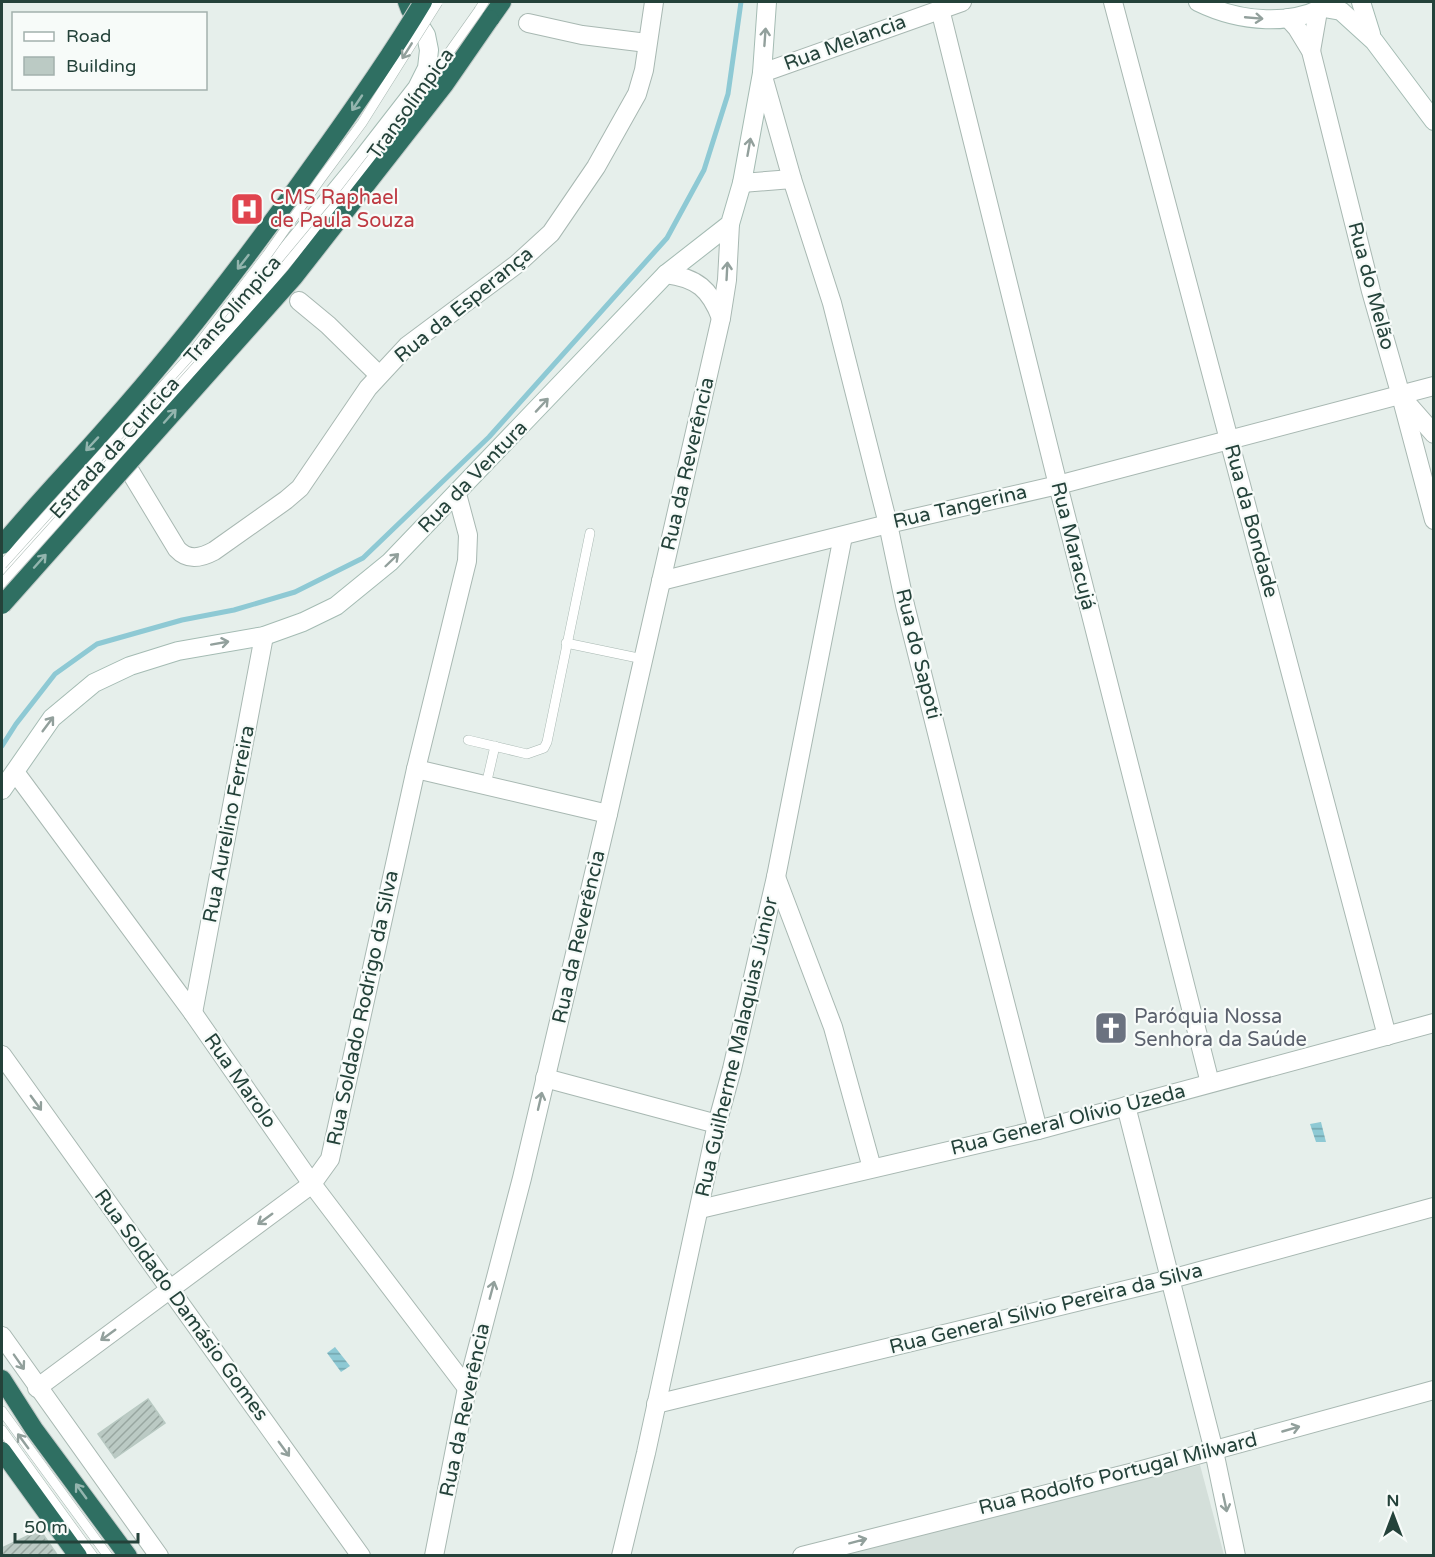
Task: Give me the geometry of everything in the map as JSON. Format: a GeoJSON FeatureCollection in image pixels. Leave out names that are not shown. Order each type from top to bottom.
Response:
{"type":"FeatureCollection","features":[{"type":"Feature","properties":{"kind":"highway","name":"TransOlímpica"},"geometry":{"type":"LineString","coordinates":[[2,605],[294,277],[445,84],[485,10],[502,2]]}},
{"type":"Feature","properties":{"kind":"highway","name":"TransOlímpica"},"geometry":{"type":"LineString","coordinates":[[2,544],[108,426],[263,236],[404,33],[411,4]]}},
{"type":"Feature","properties":{"kind":"highway"},"geometry":{"type":"LineString","coordinates":[[2,1379],[34,1429],[128,1556]]}},
{"type":"Feature","properties":{"kind":"highway"},"geometry":{"type":"LineString","coordinates":[[2,1451],[78,1556]]}},
{"type":"Feature","properties":{"kind":"street","name":"Rua da Esperança"},"geometry":{"type":"LineString","coordinates":[[116,448],[183,556],[204,556],[214,551],[286,500],[300,488],[315,468],[354,406],[407,346],[517,264],[551,233],[596,167],[626,115],[641,81],[654,2]]}},
{"type":"Feature","properties":{"kind":"street"},"geometry":{"type":"LineString","coordinates":[[730,224],[742,183],[762,73],[767,2]]}},
{"type":"Feature","properties":{"kind":"street","name":"Rua Melancia"},"geometry":{"type":"LineString","coordinates":[[762,73],[962,2]]}},
{"type":"Feature","properties":{"kind":"street"},"geometry":{"type":"LineString","coordinates":[[1198,2],[1242,17],[1265,20],[1288,18],[1326,7],[1341,11],[1374,41],[1434,121]]}},
{"type":"Feature","properties":{"kind":"street"},"geometry":{"type":"LineString","coordinates":[[1360,2],[1374,41]]}},
{"type":"Feature","properties":{"kind":"street","name":"Rua da Bondade"},"geometry":{"type":"LineString","coordinates":[[1114,3],[1387,1036]]}},
{"type":"Feature","properties":{"kind":"street","name":"Estrada da Curicica"},"geometry":{"type":"LineString","coordinates":[[2,574],[268,275],[417,88],[427,68],[429,50],[426,35],[411,4]]}},
{"type":"Feature","properties":{"kind":"street","name":"Rua do Melão"},"geometry":{"type":"LineString","coordinates":[[1311,51],[1326,7]]}},
{"type":"Feature","properties":{"kind":"street","name":"Rua Maracujá"},"geometry":{"type":"LineString","coordinates":[[940,9],[1210,1083]]}},
{"type":"Feature","properties":{"kind":"street","name":"Rua do Melão"},"geometry":{"type":"LineString","coordinates":[[1288,18],[1311,51],[1371,291],[1434,520]]}},
{"type":"Feature","properties":{"kind":"street"},"geometry":{"type":"LineString","coordinates":[[528,23],[604,39],[647,43]]}},
{"type":"Feature","properties":{"kind":"street","name":"Rua do Sapoti"},"geometry":{"type":"LineString","coordinates":[[762,73],[792,179],[832,303],[888,524],[908,616],[1038,1130]]}},
{"type":"Feature","properties":{"kind":"street"},"geometry":{"type":"LineString","coordinates":[[742,183],[792,179]]}},
{"type":"Feature","properties":{"kind":"street","name":"Rua da Ventura"},"geometry":{"type":"LineString","coordinates":[[2,790],[52,718],[94,683],[130,666],[177,651],[264,636],[303,622],[336,606],[390,562],[666,274],[730,224]]}},
{"type":"Feature","properties":{"kind":"street","name":"Rua da Reverência"},"geometry":{"type":"LineString","coordinates":[[434,1556],[467,1388],[522,1178],[721,318],[727,280],[730,224]]}},
{"type":"Feature","properties":{"kind":"street"},"geometry":{"type":"LineString","coordinates":[[666,274],[681,276],[695,282],[711,298],[721,318]]}},
{"type":"Feature","properties":{"kind":"street"},"geometry":{"type":"LineString","coordinates":[[299,301],[328,325],[379,375]]}},
{"type":"Feature","properties":{"kind":"street","name":"Rua Tangerina"},"geometry":{"type":"LineString","coordinates":[[661,582],[888,524],[1058,485],[1434,386]]}},
{"type":"Feature","properties":{"kind":"street"},"geometry":{"type":"LineString","coordinates":[[1401,396],[1434,434]]}},
{"type":"Feature","properties":{"kind":"street","name":"Rua Soldado Rodrigo da Silva"},"geometry":{"type":"LineString","coordinates":[[37,1388],[312,1185],[330,1159],[416,769],[467,561],[468,535],[457,494]]}},
{"type":"Feature","properties":{"kind":"street","name":"Rua Guilherme Malaquias Júnior"},"geometry":{"type":"LineString","coordinates":[[621,1556],[717,1125],[776,877],[843,536]]}},
{"type":"Feature","properties":{"kind":"street","name":"Rua Aurelino Ferreira"},"geometry":{"type":"LineString","coordinates":[[193,1013],[264,636]]}},
{"type":"Feature","properties":{"kind":"street"},"geometry":{"type":"LineString","coordinates":[[416,769],[608,814]]}},
{"type":"Feature","properties":{"kind":"street","name":"Rua Marolo"},"geometry":{"type":"LineString","coordinates":[[15,772],[193,1013],[312,1185],[467,1388]]}},
{"type":"Feature","properties":{"kind":"street"},"geometry":{"type":"LineString","coordinates":[[776,877],[833,1027],[872,1168]]}},
{"type":"Feature","properties":{"kind":"street","name":"Rua General Olívio Uzeda"},"geometry":{"type":"LineString","coordinates":[[700,1209],[1038,1130],[1434,1023]]}},
{"type":"Feature","properties":{"kind":"street","name":"Rua Soldado Damásio Gomes"},"geometry":{"type":"LineString","coordinates":[[2,1055],[361,1556]]}},
{"type":"Feature","properties":{"kind":"street"},"geometry":{"type":"LineString","coordinates":[[545,1078],[717,1125]]}},
{"type":"Feature","properties":{"kind":"street"},"geometry":{"type":"LineString","coordinates":[[1126,1106],[1214,1451],[1236,1556]]}},
{"type":"Feature","properties":{"kind":"street","name":"Rua General Sílvio Pereira da Silva"},"geometry":{"type":"LineString","coordinates":[[656,1404],[1171,1279],[1303,1245],[1434,1207]]}},
{"type":"Feature","properties":{"kind":"street"},"geometry":{"type":"LineString","coordinates":[[2,1336],[159,1556]]}},
{"type":"Feature","properties":{"kind":"street","name":"Rua Rodolfo Portugal Milward"},"geometry":{"type":"LineString","coordinates":[[809,1555],[1214,1451],[1434,1390]]}},
{"type":"Feature","properties":{"kind":"lane","name":"Transolímpica"},"geometry":{"type":"LineString","coordinates":[[2,565],[195,349],[267,255],[362,123],[438,2]]}},
{"type":"Feature","properties":{"kind":"lane","name":"Transolímpica"},"geometry":{"type":"LineString","coordinates":[[2,583],[265,290],[331,211],[485,10]]}},
{"type":"Feature","properties":{"kind":"lane"},"geometry":{"type":"LineString","coordinates":[[468,740],[527,754],[544,748],[590,533]]}},
{"type":"Feature","properties":{"kind":"lane"},"geometry":{"type":"LineString","coordinates":[[566,643],[643,659]]}},
{"type":"Feature","properties":{"kind":"lane"},"geometry":{"type":"LineString","coordinates":[[486,785],[495,746]]}},
{"type":"Feature","properties":{"kind":"lane"},"geometry":{"type":"LineString","coordinates":[[2,1411],[108,1556]]}},
{"type":"Feature","properties":{"kind":"lane"},"geometry":{"type":"LineString","coordinates":[[2,1430],[93,1556]]}},
{"type":"Feature","properties":{"kind":"shaded area"},"geometry":{"type":"Polygon","coordinates":[[[1200,1465],[1224,1555],[830,1556],[1200,1465]]]}},
{"type":"Feature","properties":{"kind":"water"},"geometry":{"type":"Polygon","coordinates":[[[1321,1122],[1326,1142],[1316,1142],[1310,1124],[1321,1122]]]}},
{"type":"Feature","properties":{"kind":"water"},"geometry":{"type":"Polygon","coordinates":[[[335,1347],[350,1366],[341,1372],[327,1353],[335,1347]]]}},
{"type":"Feature","properties":{"kind":"building"},"geometry":{"type":"Polygon","coordinates":[[[148,1399],[165,1423],[115,1458],[98,1434],[148,1399]]]}},
{"type":"Feature","properties":{"kind":"building"},"geometry":{"type":"Polygon","coordinates":[[[40,1530],[58,1556],[2,1556],[2,1548],[40,1530]]]}},
{"type":"Feature","properties":{"kind":"waterway"},"geometry":{"type":"LineString","coordinates":[[2,746],[55,674],[97,644],[182,620],[234,610],[295,592],[363,558],[489,437],[667,238],[704,170],[728,94],[741,2]]}},
{"type":"Feature","properties":{"kind":"place","name":"CMS Raphael de Paula Souza"},"geometry":{"type":"Point","coordinates":[247,209]}},
{"type":"Feature","properties":{"kind":"place","name":"Paróquia Nossa Senhora da Saúde"},"geometry":{"type":"Point","coordinates":[1111,1028]}}]}
